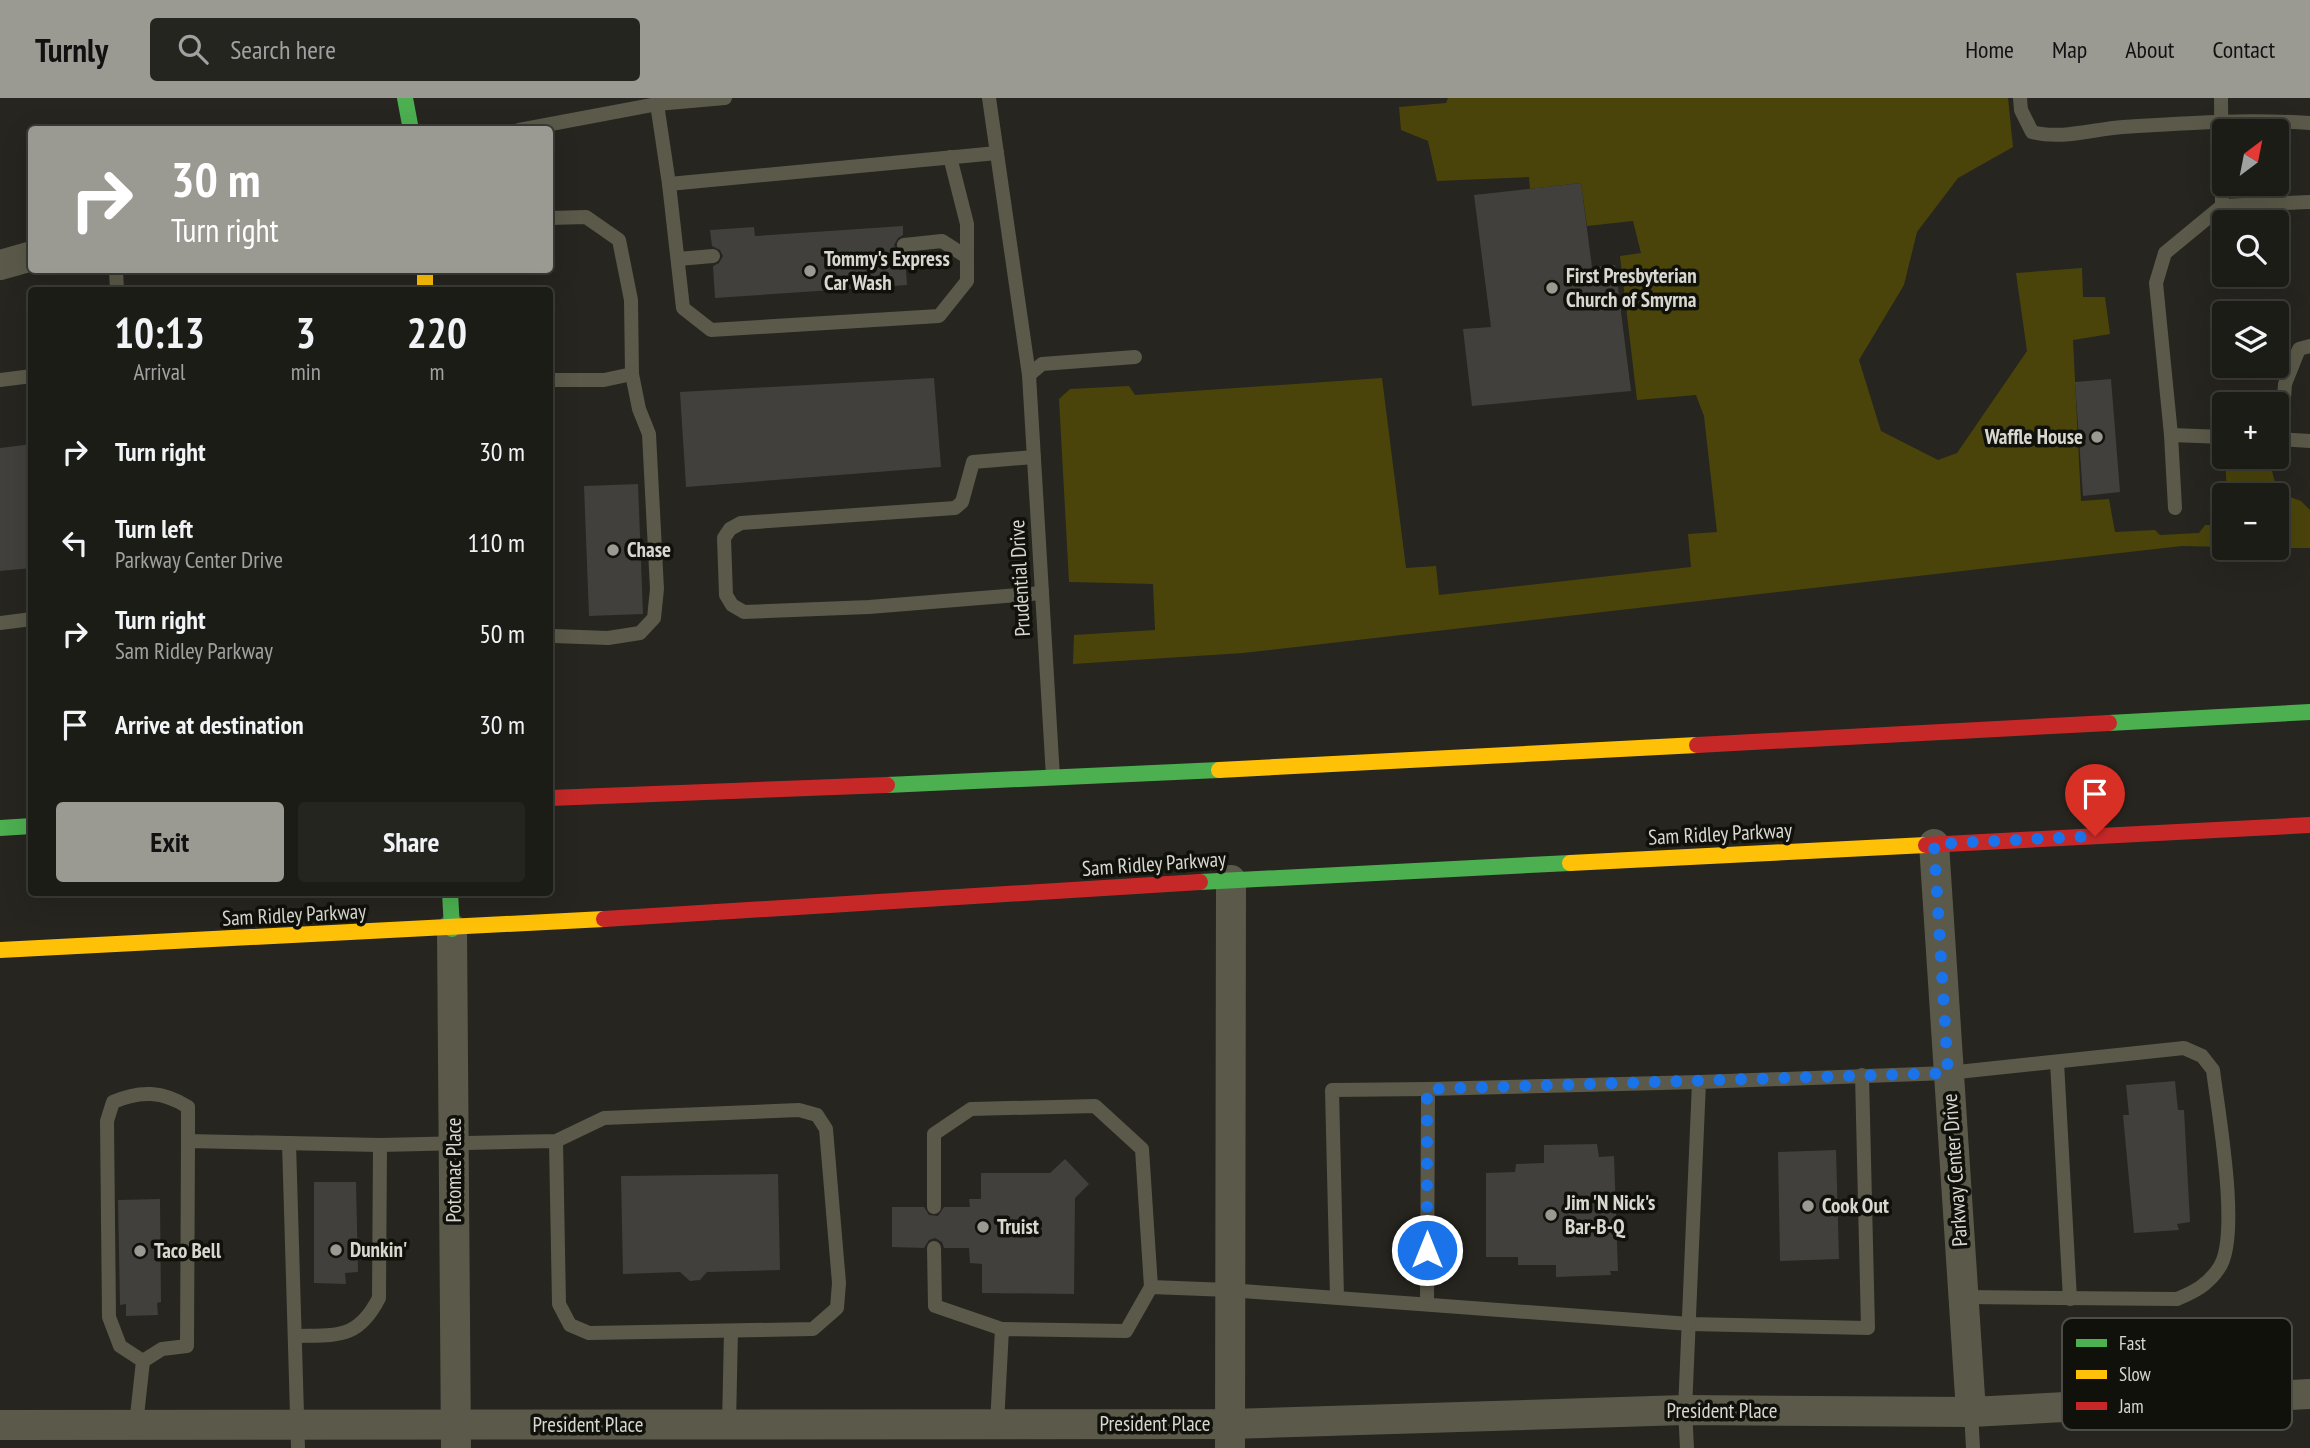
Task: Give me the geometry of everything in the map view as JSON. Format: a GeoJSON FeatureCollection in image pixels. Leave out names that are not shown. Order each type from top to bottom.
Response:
{"type":"FeatureCollection","features":[{"type":"Feature","properties":{"kind":"main road"},"geometry":{"type":"LineString","coordinates":[[405,98],[410,126]]}},
{"type":"Feature","properties":{"kind":"main road"},"geometry":{"type":"LineString","coordinates":[[553,798],[1053,779],[2310,712]]}},
{"type":"Feature","properties":{"kind":"main road","name":"Sam Ridley Parkway"},"geometry":{"type":"LineString","coordinates":[[0,950],[452,929],[1231,880],[2310,825]]}},
{"type":"Feature","properties":{"kind":"main road"},"geometry":{"type":"LineString","coordinates":[[0,828],[28,826]]}},
{"type":"Feature","properties":{"kind":"main road","name":"Potomac Place"},"geometry":{"type":"LineString","coordinates":[[450,896],[452,929]]}},
{"type":"Feature","properties":{"kind":"street"},"geometry":{"type":"LineString","coordinates":[[0,265],[28,257]]}},
{"type":"Feature","properties":{"kind":"street","name":"Parkway Center Drive"},"geometry":{"type":"LineString","coordinates":[[1934,844],[1971,1412]]}},
{"type":"Feature","properties":{"kind":"street"},"geometry":{"type":"LineString","coordinates":[[1230,1436],[1231,880]]}},
{"type":"Feature","properties":{"kind":"street","name":"Potomac Place"},"geometry":{"type":"LineString","coordinates":[[452,929],[456,1436]]}},
{"type":"Feature","properties":{"kind":"street","name":"President Place"},"geometry":{"type":"LineString","coordinates":[[2292,1395],[2310,1394]]}},
{"type":"Feature","properties":{"kind":"street","name":"President Place"},"geometry":{"type":"LineString","coordinates":[[0,1425],[136,1425],[298,1437],[456,1436],[729,1425],[997,1424],[1230,1436],[1685,1410],[1971,1412],[2062,1407]]}},
{"type":"Feature","properties":{"kind":"lane"},"geometry":{"type":"LineString","coordinates":[[540,126],[657,104],[725,98]]}},
{"type":"Feature","properties":{"kind":"lane","name":"Prudential Drive"},"geometry":{"type":"LineString","coordinates":[[989,98],[1029,375],[1053,779]]}},
{"type":"Feature","properties":{"kind":"lane"},"geometry":{"type":"LineString","coordinates":[[2020,98],[2021,110],[2032,132],[2049,136],[2118,127],[2212,122]]}},
{"type":"Feature","properties":{"kind":"lane"},"geometry":{"type":"LineString","coordinates":[[2221,98],[2222,119]]}},
{"type":"Feature","properties":{"kind":"lane"},"geometry":{"type":"LineString","coordinates":[[657,104],[683,308],[711,330],[939,316],[967,281],[967,224],[950,157]]}},
{"type":"Feature","properties":{"kind":"lane"},"geometry":{"type":"LineString","coordinates":[[2289,122],[2310,122]]}},
{"type":"Feature","properties":{"kind":"lane"},"geometry":{"type":"LineString","coordinates":[[669,184],[997,153]]}},
{"type":"Feature","properties":{"kind":"lane"},"geometry":{"type":"LineString","coordinates":[[2222,196],[2222,206]]}},
{"type":"Feature","properties":{"kind":"lane"},"geometry":{"type":"LineString","coordinates":[[2175,508],[2157,283],[2165,253],[2222,206],[2310,202]]}},
{"type":"Feature","properties":{"kind":"lane"},"geometry":{"type":"LineString","coordinates":[[553,218],[586,218],[619,240],[631,300],[632,374],[639,409],[649,435],[657,589],[654,618],[640,633],[608,638],[554,636]]}},
{"type":"Feature","properties":{"kind":"lane"},"geometry":{"type":"LineString","coordinates":[[904,245],[942,242],[967,257]]}},
{"type":"Feature","properties":{"kind":"lane"},"geometry":{"type":"LineString","coordinates":[[678,258],[713,256]]}},
{"type":"Feature","properties":{"kind":"lane"},"geometry":{"type":"LineString","coordinates":[[2283,392],[2284,383],[2299,349],[2310,346]]}},
{"type":"Feature","properties":{"kind":"lane"},"geometry":{"type":"LineString","coordinates":[[1029,375],[1042,364],[1135,357]]}},
{"type":"Feature","properties":{"kind":"lane"},"geometry":{"type":"LineString","coordinates":[[553,380],[604,380],[632,374]]}},
{"type":"Feature","properties":{"kind":"lane"},"geometry":{"type":"LineString","coordinates":[[0,380],[28,376]]}},
{"type":"Feature","properties":{"kind":"lane"},"geometry":{"type":"LineString","coordinates":[[2171,435],[2212,437]]}},
{"type":"Feature","properties":{"kind":"lane"},"geometry":{"type":"LineString","coordinates":[[2289,440],[2310,441]]}},
{"type":"Feature","properties":{"kind":"lane"},"geometry":{"type":"LineString","coordinates":[[1034,457],[973,462],[962,502],[955,508],[741,523],[730,529],[724,538],[726,595],[732,605],[744,612],[869,607],[1042,593]]}},
{"type":"Feature","properties":{"kind":"lane"},"geometry":{"type":"LineString","coordinates":[[0,622],[28,619]]}},
{"type":"Feature","properties":{"kind":"lane"},"geometry":{"type":"LineString","coordinates":[[1336,1297],[1332,1090],[1699,1082],[1948,1073],[2184,1048],[2202,1056],[2213,1070],[2230,1225],[2221,1266],[2199,1291],[2176,1299],[1964,1297]]}},
{"type":"Feature","properties":{"kind":"lane"},"geometry":{"type":"LineString","coordinates":[[2057,1062],[2070,1299]]}},
{"type":"Feature","properties":{"kind":"lane"},"geometry":{"type":"LineString","coordinates":[[1151,1287],[1427,1303],[1690,1324],[1868,1328],[1862,1075]]}},
{"type":"Feature","properties":{"kind":"lane"},"geometry":{"type":"LineString","coordinates":[[1687,1448],[1685,1410],[1699,1082]]}},
{"type":"Feature","properties":{"kind":"lane"},"geometry":{"type":"LineString","coordinates":[[1427,1089],[1427,1303]]}},
{"type":"Feature","properties":{"kind":"lane"},"geometry":{"type":"LineString","coordinates":[[133,1093],[169,1095],[188,1107],[187,1346],[162,1349],[143,1361],[120,1346],[109,1317],[107,1121],[113,1102],[133,1093]]}},
{"type":"Feature","properties":{"kind":"lane"},"geometry":{"type":"LineString","coordinates":[[934,1207],[934,1134],[971,1109],[1095,1106],[1142,1149],[1151,1287],[1126,1331],[1002,1329],[934,1306],[934,1248]]}},
{"type":"Feature","properties":{"kind":"lane"},"geometry":{"type":"LineString","coordinates":[[188,1141],[380,1145],[556,1141],[604,1118],[799,1110],[817,1115],[826,1129],[839,1283],[837,1308],[813,1329],[589,1333],[570,1325],[559,1304],[556,1141]]}},
{"type":"Feature","properties":{"kind":"lane"},"geometry":{"type":"LineString","coordinates":[[289,1143],[298,1437]]}},
{"type":"Feature","properties":{"kind":"lane"},"geometry":{"type":"LineString","coordinates":[[297,1336],[339,1335],[368,1320],[379,1298],[380,1145]]}},
{"type":"Feature","properties":{"kind":"lane"},"geometry":{"type":"LineString","coordinates":[[997,1424],[1002,1329]]}},
{"type":"Feature","properties":{"kind":"lane"},"geometry":{"type":"LineString","coordinates":[[729,1425],[731,1331]]}},
{"type":"Feature","properties":{"kind":"lane"},"geometry":{"type":"LineString","coordinates":[[136,1425],[143,1361]]}},
{"type":"Feature","properties":{"kind":"lane"},"geometry":{"type":"LineString","coordinates":[[1971,1412],[1973,1448]]}},
{"type":"Feature","properties":{"kind":"shaded area"},"geometry":{"type":"Polygon","coordinates":[[[1448,98],[2008,98],[2013,147],[1958,178],[1917,232],[1904,285],[1859,360],[1881,431],[1938,460],[1957,453],[2027,351],[2016,273],[2082,268],[2083,297],[2105,297],[2110,334],[2073,340],[2081,501],[2109,499],[2115,532],[2155,530],[2160,535],[2199,533],[2205,525],[2212,525],[2212,547],[2182,546],[1243,653],[1073,664],[1074,635],[1155,630],[1153,584],[1069,582],[1059,399],[1070,389],[1129,386],[1135,395],[1382,378],[1406,568],[1436,566],[1439,595],[1691,567],[1688,534],[1717,532],[1704,416],[1696,395],[1637,400],[1620,256],[1641,253],[1633,221],[1587,226],[1581,183],[1530,189],[1529,177],[1437,181],[1428,141],[1401,130],[1399,107],[1446,103],[1448,98]]]}},
{"type":"Feature","properties":{"kind":"shaded area"},"geometry":{"type":"Polygon","coordinates":[[[2226,469],[2272,469],[2275,483],[2226,483],[2226,469]]]}},
{"type":"Feature","properties":{"kind":"shaded area"},"geometry":{"type":"Polygon","coordinates":[[[2289,496],[2301,501],[2310,510],[2310,548],[2289,548],[2289,496]]]}},
{"type":"Feature","properties":{"kind":"building","name":"First Presbyterian Church of Smyrna"},"geometry":{"type":"Polygon","coordinates":[[[1581,183],[1592,267],[1615,265],[1631,391],[1472,406],[1463,329],[1491,327],[1474,195],[1581,183]]]}},
{"type":"Feature","properties":{"kind":"building","name":"Tommy's Express Car Wash"},"geometry":{"type":"Polygon","coordinates":[[[903,226],[903,235],[894,245],[897,251],[905,255],[907,285],[715,298],[713,266],[719,263],[723,256],[720,250],[712,246],[710,230],[754,227],[755,236],[903,226]]]}},
{"type":"Feature","properties":{"kind":"building"},"geometry":{"type":"Polygon","coordinates":[[[934,378],[941,467],[686,487],[680,392],[934,378]]]}},
{"type":"Feature","properties":{"kind":"building","name":"Waffle House"},"geometry":{"type":"Polygon","coordinates":[[[2111,379],[2120,492],[2083,496],[2075,382],[2111,379]]]}},
{"type":"Feature","properties":{"kind":"building"},"geometry":{"type":"Polygon","coordinates":[[[28,444],[28,568],[0,571],[0,448],[28,444]]]}},
{"type":"Feature","properties":{"kind":"building","name":"Chase"},"geometry":{"type":"Polygon","coordinates":[[[638,484],[643,614],[589,616],[584,486],[638,484]]]}},
{"type":"Feature","properties":{"kind":"building"},"geometry":{"type":"Polygon","coordinates":[[[2175,1081],[2178,1110],[2184,1110],[2190,1222],[2177,1224],[2179,1230],[2134,1233],[2123,1115],[2129,1115],[2126,1085],[2175,1081]]]}},
{"type":"Feature","properties":{"kind":"building","name":"Jim 'N Nick's Bar-B-Q"},"geometry":{"type":"Polygon","coordinates":[[[1597,1144],[1599,1157],[1614,1156],[1618,1271],[1610,1271],[1611,1275],[1556,1277],[1556,1265],[1518,1265],[1518,1257],[1486,1257],[1486,1173],[1515,1172],[1516,1164],[1544,1163],[1544,1145],[1597,1144]]]}},
{"type":"Feature","properties":{"kind":"building","name":"Cook Out"},"geometry":{"type":"Polygon","coordinates":[[[1836,1150],[1839,1259],[1780,1261],[1778,1152],[1836,1150]]]}},
{"type":"Feature","properties":{"kind":"building","name":"Truist"},"geometry":{"type":"Polygon","coordinates":[[[1065,1159],[1089,1184],[1075,1198],[1074,1294],[982,1293],[982,1264],[970,1263],[969,1248],[944,1248],[942,1242],[935,1238],[929,1240],[924,1248],[892,1247],[892,1207],[924,1207],[929,1215],[938,1216],[944,1207],[970,1207],[969,1199],[981,1199],[981,1173],[1050,1173],[1065,1159]]]}},
{"type":"Feature","properties":{"kind":"building"},"geometry":{"type":"Polygon","coordinates":[[[778,1174],[780,1270],[707,1272],[700,1280],[690,1281],[680,1272],[623,1274],[621,1176],[778,1174]]]}},
{"type":"Feature","properties":{"kind":"building","name":"Dunkin'"},"geometry":{"type":"Polygon","coordinates":[[[314,1182],[356,1182],[358,1272],[345,1273],[346,1284],[314,1283],[314,1182]]]}},
{"type":"Feature","properties":{"kind":"building","name":"Taco Bell"},"geometry":{"type":"Polygon","coordinates":[[[160,1199],[161,1302],[157,1303],[158,1315],[126,1316],[126,1304],[120,1305],[118,1200],[160,1199]]]}},
{"type":"Feature","properties":{"kind":"traffic: fast"},"geometry":{"type":"LineString","coordinates":[[405,98],[410,126]]}},
{"type":"Feature","properties":{"kind":"traffic: fast"},"geometry":{"type":"LineString","coordinates":[[2109,723],[2310,712]]}},
{"type":"Feature","properties":{"kind":"traffic: fast"},"geometry":{"type":"LineString","coordinates":[[887,785],[1219,770]]}},
{"type":"Feature","properties":{"kind":"traffic: fast"},"geometry":{"type":"LineString","coordinates":[[0,828],[28,826]]}},
{"type":"Feature","properties":{"kind":"traffic: fast"},"geometry":{"type":"LineString","coordinates":[[1200,882],[1570,863]]}},
{"type":"Feature","properties":{"kind":"traffic: fast"},"geometry":{"type":"LineString","coordinates":[[450,896],[452,929]]}},
{"type":"Feature","properties":{"kind":"traffic: slow"},"geometry":{"type":"LineString","coordinates":[[425,273],[425,287]]}},
{"type":"Feature","properties":{"kind":"traffic: slow"},"geometry":{"type":"LineString","coordinates":[[1219,770],[1697,745]]}},
{"type":"Feature","properties":{"kind":"traffic: slow"},"geometry":{"type":"LineString","coordinates":[[1570,863],[1926,845]]}},
{"type":"Feature","properties":{"kind":"traffic: slow"},"geometry":{"type":"LineString","coordinates":[[0,950],[604,919]]}},
{"type":"Feature","properties":{"kind":"traffic: jam"},"geometry":{"type":"LineString","coordinates":[[1697,745],[2109,723]]}},
{"type":"Feature","properties":{"kind":"traffic: jam"},"geometry":{"type":"LineString","coordinates":[[553,798],[887,785]]}},
{"type":"Feature","properties":{"kind":"traffic: jam"},"geometry":{"type":"LineString","coordinates":[[1926,845],[2310,825]]}},
{"type":"Feature","properties":{"kind":"traffic: jam"},"geometry":{"type":"LineString","coordinates":[[604,919],[1200,882]]}},
{"type":"Feature","properties":{"kind":"place","name":"Tommy's Express Car Wash"},"geometry":{"type":"Point","coordinates":[810,271]}},
{"type":"Feature","properties":{"kind":"place","name":"First Presbyterian Church of Smyrna"},"geometry":{"type":"Point","coordinates":[1552,288]}},
{"type":"Feature","properties":{"kind":"place","name":"Waffle House"},"geometry":{"type":"Point","coordinates":[2097,437]}},
{"type":"Feature","properties":{"kind":"place","name":"Chase"},"geometry":{"type":"Point","coordinates":[613,550]}},
{"type":"Feature","properties":{"kind":"place","name":"Cook Out"},"geometry":{"type":"Point","coordinates":[1808,1206]}},
{"type":"Feature","properties":{"kind":"place","name":"Jim 'N Nick's Bar-B-Q"},"geometry":{"type":"Point","coordinates":[1551,1215]}},
{"type":"Feature","properties":{"kind":"place","name":"Truist"},"geometry":{"type":"Point","coordinates":[983,1227]}},
{"type":"Feature","properties":{"kind":"place","name":"Dunkin'"},"geometry":{"type":"Point","coordinates":[336,1250]}},
{"type":"Feature","properties":{"kind":"place","name":"Taco Bell"},"geometry":{"type":"Point","coordinates":[140,1251]}},
{"type":"Feature","properties":{"kind":"route"},"geometry":{"type":"LineString","coordinates":[[1427,1250],[1427,1089],[1948,1073],[1934,844],[2095,836]]}}]}
